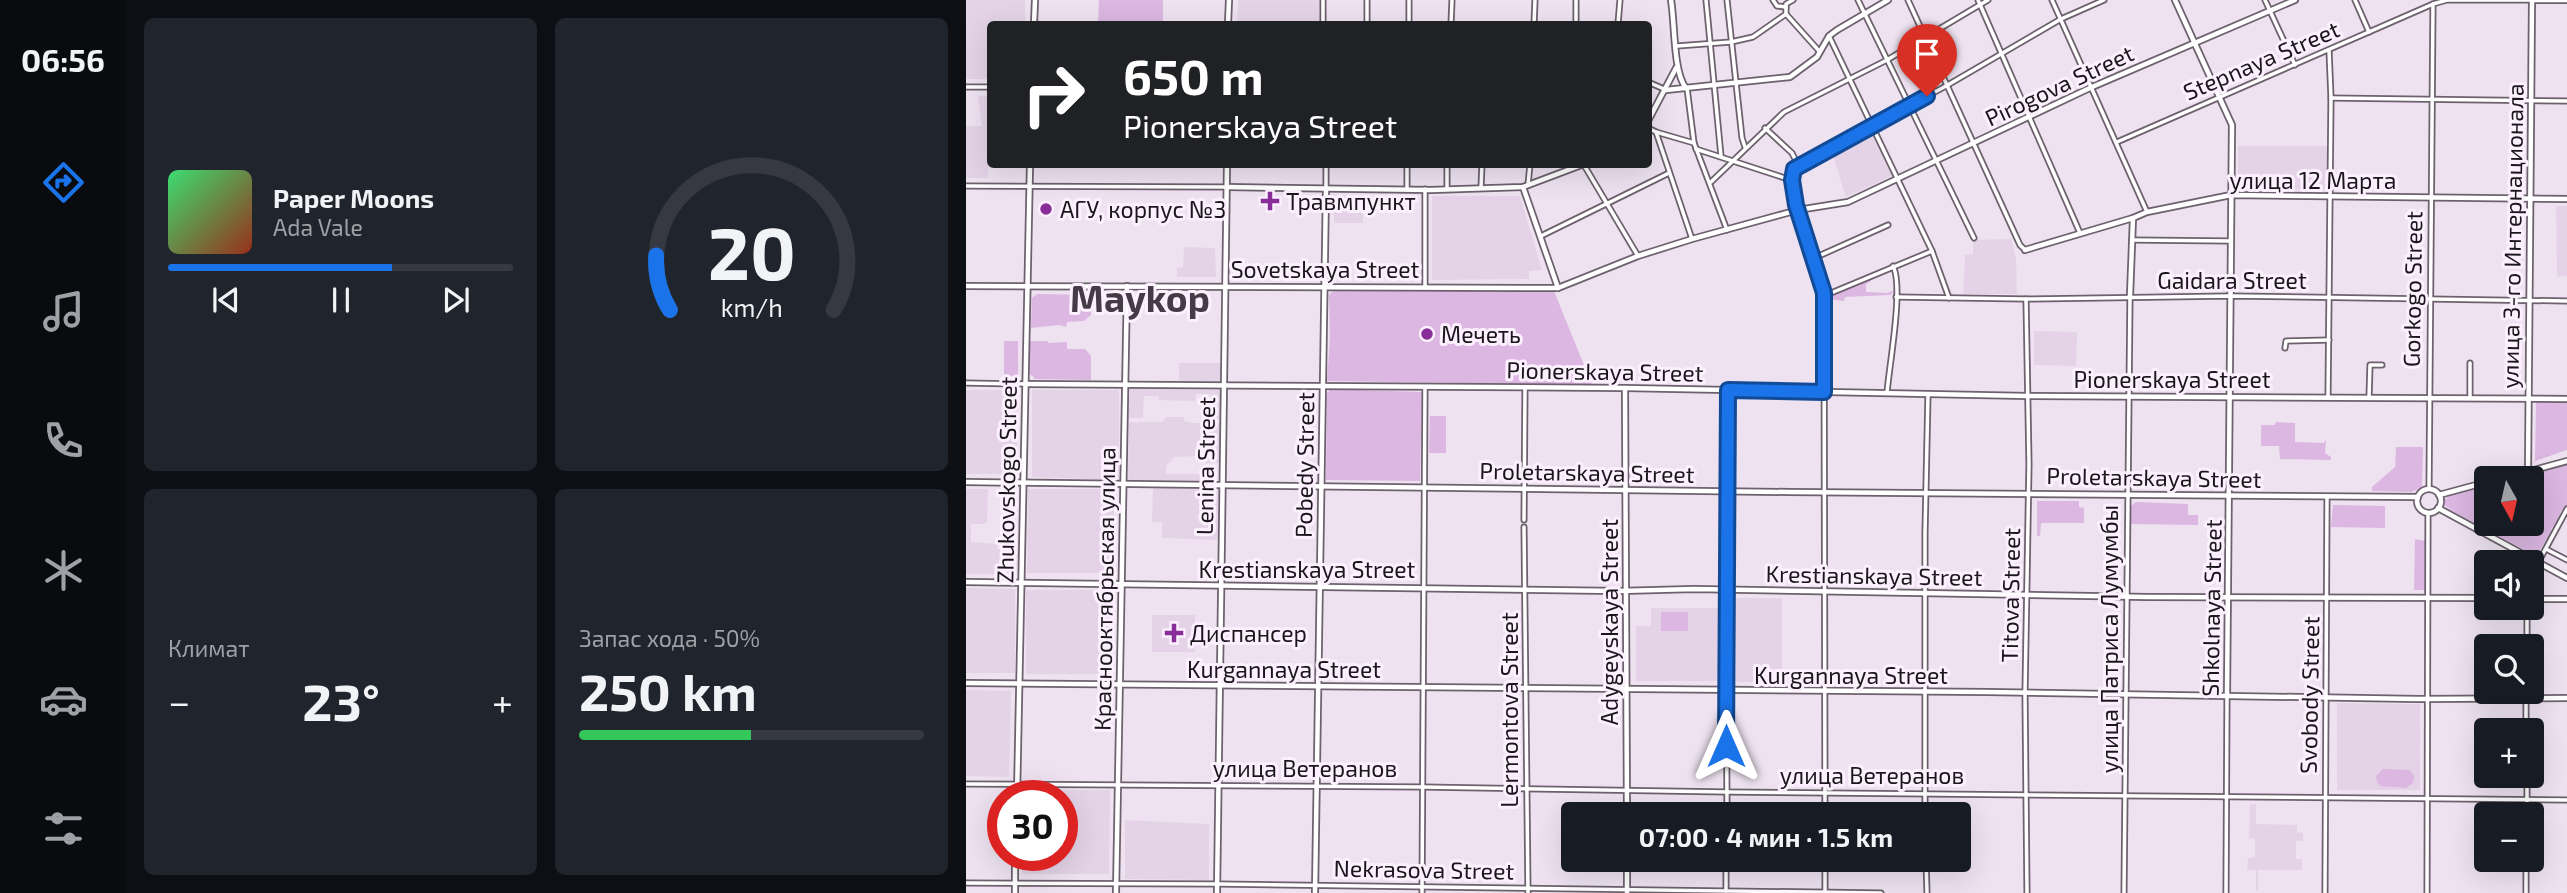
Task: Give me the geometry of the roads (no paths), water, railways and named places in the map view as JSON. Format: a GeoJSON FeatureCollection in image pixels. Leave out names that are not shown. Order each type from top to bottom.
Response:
{"type":"FeatureCollection","features":[{"type":"Feature","properties":{"kind":"street"},"geometry":{"type":"LineString","coordinates":[[1034,21],[1035,0]]}},
{"type":"Feature","properties":{"kind":"street"},"geometry":{"type":"LineString","coordinates":[[1228,21],[1229,0]]}},
{"type":"Feature","properties":{"kind":"street"},"geometry":{"type":"LineString","coordinates":[[1323,0],[1323,21]]}},
{"type":"Feature","properties":{"kind":"street"},"geometry":{"type":"LineString","coordinates":[[1367,0],[1367,21]]}},
{"type":"Feature","properties":{"kind":"street"},"geometry":{"type":"LineString","coordinates":[[1409,0],[1409,21]]}},
{"type":"Feature","properties":{"kind":"street"},"geometry":{"type":"LineString","coordinates":[[1451,21],[1452,0]]}},
{"type":"Feature","properties":{"kind":"street"},"geometry":{"type":"LineString","coordinates":[[1534,21],[1535,0]]}},
{"type":"Feature","properties":{"kind":"street"},"geometry":{"type":"LineString","coordinates":[[1576,0],[1576,21]]}},
{"type":"Feature","properties":{"kind":"street"},"geometry":{"type":"LineString","coordinates":[[1618,21],[1620,0]]}},
{"type":"Feature","properties":{"kind":"street"},"geometry":{"type":"LineString","coordinates":[[1671,0],[1677,67],[1681,82],[1687,88],[1694,143],[1727,230]]}},
{"type":"Feature","properties":{"kind":"street"},"geometry":{"type":"LineString","coordinates":[[1706,0],[1721,156]]}},
{"type":"Feature","properties":{"kind":"street"},"geometry":{"type":"LineString","coordinates":[[1727,0],[1735,84],[1745,147]]}},
{"type":"Feature","properties":{"kind":"street"},"geometry":{"type":"LineString","coordinates":[[1773,0],[1777,6],[1786,7]]}},
{"type":"Feature","properties":{"kind":"street"},"geometry":{"type":"LineString","coordinates":[[1793,0],[1786,4],[1786,14],[1820,52]]}},
{"type":"Feature","properties":{"kind":"street"},"geometry":{"type":"LineString","coordinates":[[1858,0],[1974,238]]}},
{"type":"Feature","properties":{"kind":"street"},"geometry":{"type":"LineString","coordinates":[[1652,84],[1666,90],[1790,77],[1817,57],[1829,36],[1888,0]]}},
{"type":"Feature","properties":{"kind":"street"},"geometry":{"type":"LineString","coordinates":[[1908,0],[1973,144],[2025,250]]}},
{"type":"Feature","properties":{"kind":"street"},"geometry":{"type":"LineString","coordinates":[[1711,182],[1784,112],[1887,60],[1979,2],[1988,0]]}},
{"type":"Feature","properties":{"kind":"street"},"geometry":{"type":"LineString","coordinates":[[2052,0],[2147,212]]}},
{"type":"Feature","properties":{"kind":"street"},"geometry":{"type":"LineString","coordinates":[[1825,802],[1824,293],[1798,210],[1792,180],[1794,169],[2061,19],[2104,0]]}},
{"type":"Feature","properties":{"kind":"street","name":"Shkolnaya Street"},"geometry":{"type":"LineString","coordinates":[[2175,0],[2232,125],[2226,893]]}},
{"type":"Feature","properties":{"kind":"street"},"geometry":{"type":"LineString","coordinates":[[2265,0],[2295,65]]}},
{"type":"Feature","properties":{"kind":"street","name":"Pirogova Street"},"geometry":{"type":"LineString","coordinates":[[1558,288],[1638,256],[1692,239],[1798,210],[1848,202],[2092,87],[2294,0]]}},
{"type":"Feature","properties":{"kind":"street"},"geometry":{"type":"LineString","coordinates":[[2355,0],[2369,32]]}},
{"type":"Feature","properties":{"kind":"street","name":"Stepnaya Street"},"geometry":{"type":"LineString","coordinates":[[2117,142],[2433,4],[2446,0],[2567,0]]}},
{"type":"Feature","properties":{"kind":"street","name":"улица 3-го Интернационала"},"geometry":{"type":"LineString","coordinates":[[2528,466],[2532,0]]}},
{"type":"Feature","properties":{"kind":"street"},"geometry":{"type":"LineString","coordinates":[[1979,2],[2080,233]]}},
{"type":"Feature","properties":{"kind":"street","name":"Gorkogo Street"},"geometry":{"type":"LineString","coordinates":[[2428,489],[2433,4]]}},
{"type":"Feature","properties":{"kind":"street"},"geometry":{"type":"LineString","coordinates":[[1677,46],[1731,42],[1753,37],[1786,14]]}},
{"type":"Feature","properties":{"kind":"street"},"geometry":{"type":"LineString","coordinates":[[1829,36],[1931,251],[1949,298]]}},
{"type":"Feature","properties":{"kind":"street"},"geometry":{"type":"LineString","coordinates":[[2328,397],[2332,97],[2329,50]]}},
{"type":"Feature","properties":{"kind":"street"},"geometry":{"type":"LineString","coordinates":[[1652,114],[1677,67]]}},
{"type":"Feature","properties":{"kind":"street"},"geometry":{"type":"LineString","coordinates":[[966,87],[987,87]]}},
{"type":"Feature","properties":{"kind":"street"},"geometry":{"type":"LineString","coordinates":[[2332,97],[2567,100]]}},
{"type":"Feature","properties":{"kind":"street"},"geometry":{"type":"LineString","coordinates":[[1765,128],[1791,153],[1798,165]]}},
{"type":"Feature","properties":{"kind":"street"},"geometry":{"type":"LineString","coordinates":[[1652,130],[1694,143]]}},
{"type":"Feature","properties":{"kind":"street"},"geometry":{"type":"LineString","coordinates":[[1656,132],[1692,239]]}},
{"type":"Feature","properties":{"kind":"street"},"geometry":{"type":"LineString","coordinates":[[1696,149],[1792,180]]}},
{"type":"Feature","properties":{"kind":"street","name":"Zhukovskogo Street"},"geometry":{"type":"LineString","coordinates":[[1017,780],[1030,168]]}},
{"type":"Feature","properties":{"kind":"street","name":"Lenina Street"},"geometry":{"type":"LineString","coordinates":[[1217,893],[1227,168]]}},
{"type":"Feature","properties":{"kind":"street","name":"Pobedy Street"},"geometry":{"type":"LineString","coordinates":[[1315,893],[1326,168]]}},
{"type":"Feature","properties":{"kind":"street"},"geometry":{"type":"LineString","coordinates":[[1407,168],[1407,188]]}},
{"type":"Feature","properties":{"kind":"street"},"geometry":{"type":"LineString","coordinates":[[1447,168],[1447,189]]}},
{"type":"Feature","properties":{"kind":"street"},"geometry":{"type":"LineString","coordinates":[[1481,190],[1482,168]]}},
{"type":"Feature","properties":{"kind":"street"},"geometry":{"type":"LineString","coordinates":[[1529,168],[1526,186],[1558,288]]}},
{"type":"Feature","properties":{"kind":"street"},"geometry":{"type":"LineString","coordinates":[[966,186],[1481,190],[1526,186],[1571,168]]}},
{"type":"Feature","properties":{"kind":"street"},"geometry":{"type":"LineString","coordinates":[[1586,168],[1638,256]]}},
{"type":"Feature","properties":{"kind":"street"},"geometry":{"type":"LineString","coordinates":[[1541,236],[1669,173]]}},
{"type":"Feature","properties":{"kind":"street"},"geometry":{"type":"LineString","coordinates":[[1425,189],[1425,288]]}},
{"type":"Feature","properties":{"kind":"street","name":"улица 12 Марта"},"geometry":{"type":"LineString","coordinates":[[2025,250],[2133,219],[2147,212],[2231,195],[2567,199]]}},
{"type":"Feature","properties":{"kind":"street","name":"улица Патриса Лумумбы"},"geometry":{"type":"LineString","coordinates":[[2124,893],[2127,397],[2133,219]]}},
{"type":"Feature","properties":{"kind":"street"},"geometry":{"type":"LineString","coordinates":[[1812,260],[1888,225]]}},
{"type":"Feature","properties":{"kind":"street"},"geometry":{"type":"LineString","coordinates":[[2132,240],[2231,242]]}},
{"type":"Feature","properties":{"kind":"street"},"geometry":{"type":"LineString","coordinates":[[1824,293],[1830,293],[1931,251]]}},
{"type":"Feature","properties":{"kind":"street"},"geometry":{"type":"LineString","coordinates":[[1887,393],[1896,297],[1897,274],[1893,266]]}},
{"type":"Feature","properties":{"kind":"street","name":"Sovetskaya Street"},"geometry":{"type":"LineString","coordinates":[[966,286],[1558,288]]}},
{"type":"Feature","properties":{"kind":"street","name":"Краснооктябрьская улица"},"geometry":{"type":"LineString","coordinates":[[1116,893],[1127,286]]}},
{"type":"Feature","properties":{"kind":"street","name":"Gaidara Street"},"geometry":{"type":"LineString","coordinates":[[1896,297],[2026,299],[2230,296],[2567,301]]}},
{"type":"Feature","properties":{"kind":"street","name":"Titova Street"},"geometry":{"type":"LineString","coordinates":[[2026,299],[2029,494],[2025,694],[2027,893]]}},
{"type":"Feature","properties":{"kind":"street"},"geometry":{"type":"LineString","coordinates":[[2285,348],[2286,341],[2329,340]]}},
{"type":"Feature","properties":{"kind":"street"},"geometry":{"type":"LineString","coordinates":[[2470,363],[2470,398]]}},
{"type":"Feature","properties":{"kind":"street"},"geometry":{"type":"LineString","coordinates":[[2369,398],[2370,365],[2382,365]]}},
{"type":"Feature","properties":{"kind":"street","name":"Pionerskaya Street"},"geometry":{"type":"LineString","coordinates":[[966,383],[1625,388],[2127,397],[2567,399]]}},
{"type":"Feature","properties":{"kind":"street"},"geometry":{"type":"LineString","coordinates":[[1422,893],[1425,387]]}},
{"type":"Feature","properties":{"kind":"street"},"geometry":{"type":"LineString","coordinates":[[1524,520],[1525,388]]}},
{"type":"Feature","properties":{"kind":"street","name":"Adygeyskaya Street"},"geometry":{"type":"LineString","coordinates":[[1625,388],[1626,802]]}},
{"type":"Feature","properties":{"kind":"street"},"geometry":{"type":"LineString","coordinates":[[1727,802],[1728,390]]}},
{"type":"Feature","properties":{"kind":"street"},"geometry":{"type":"LineString","coordinates":[[1925,802],[1928,394]]}},
{"type":"Feature","properties":{"kind":"street"},"geometry":{"type":"LineString","coordinates":[[2544,467],[2567,461]]}},
{"type":"Feature","properties":{"kind":"street","name":"Proletarskaya Street"},"geometry":{"type":"LineString","coordinates":[[966,482],[2418,497]]}},
{"type":"Feature","properties":{"kind":"street"},"geometry":{"type":"LineString","coordinates":[[2439,495],[2474,486]]}},
{"type":"Feature","properties":{"kind":"street"},"geometry":{"type":"LineString","coordinates":[[2428,489],[2439,495],[2441,501],[2438,508],[2428,513],[2419,507],[2418,497],[2428,489]]}},
{"type":"Feature","properties":{"kind":"street","name":"Svobody Street"},"geometry":{"type":"LineString","coordinates":[[2325,893],[2327,497]]}},
{"type":"Feature","properties":{"kind":"street"},"geometry":{"type":"LineString","coordinates":[[2438,508],[2515,550]]}},
{"type":"Feature","properties":{"kind":"street"},"geometry":{"type":"LineString","coordinates":[[2544,553],[2567,509]]}},
{"type":"Feature","properties":{"kind":"street"},"geometry":{"type":"LineString","coordinates":[[2427,893],[2428,513]]}},
{"type":"Feature","properties":{"kind":"street","name":"Lermontova Street"},"geometry":{"type":"LineString","coordinates":[[1524,527],[1528,891]]}},
{"type":"Feature","properties":{"kind":"street"},"geometry":{"type":"LineString","coordinates":[[2546,549],[2567,560]]}},
{"type":"Feature","properties":{"kind":"street"},"geometry":{"type":"LineString","coordinates":[[2544,566],[2567,578]]}},
{"type":"Feature","properties":{"kind":"street","name":"Krestianskaya Street"},"geometry":{"type":"LineString","coordinates":[[966,582],[2474,598]]}},
{"type":"Feature","properties":{"kind":"street"},"geometry":{"type":"LineString","coordinates":[[2544,599],[2567,600]]}},
{"type":"Feature","properties":{"kind":"street","name":"Kurgannaya Street"},"geometry":{"type":"LineString","coordinates":[[966,683],[2426,699],[2474,697]]}},
{"type":"Feature","properties":{"kind":"street","name":"Kurgannaya Street"},"geometry":{"type":"LineString","coordinates":[[2544,696],[2567,698]]}},
{"type":"Feature","properties":{"kind":"street","name":"улица Ветеранов"},"geometry":{"type":"LineString","coordinates":[[966,784],[987,784]]}},
{"type":"Feature","properties":{"kind":"street","name":"улица Ветеранов"},"geometry":{"type":"LineString","coordinates":[[1078,785],[1423,786],[1727,792],[2567,800]]}},
{"type":"Feature","properties":{"kind":"street"},"geometry":{"type":"LineString","coordinates":[[2527,788],[2527,800]]}},
{"type":"Feature","properties":{"kind":"street"},"geometry":{"type":"LineString","coordinates":[[1015,871],[1015,893]]}},
{"type":"Feature","properties":{"kind":"street"},"geometry":{"type":"LineString","coordinates":[[1627,872],[1627,891]]}},
{"type":"Feature","properties":{"kind":"street"},"geometry":{"type":"LineString","coordinates":[[1726,892],[1727,872]]}},
{"type":"Feature","properties":{"kind":"street"},"geometry":{"type":"LineString","coordinates":[[1825,872],[1825,893]]}},
{"type":"Feature","properties":{"kind":"street"},"geometry":{"type":"LineString","coordinates":[[1926,872],[1927,893]]}},
{"type":"Feature","properties":{"kind":"street"},"geometry":{"type":"LineString","coordinates":[[2526,872],[2526,893]]}},
{"type":"Feature","properties":{"kind":"street","name":"Nekrasova Street"},"geometry":{"type":"LineString","coordinates":[[966,883],[1881,893]]}},
{"type":"Feature","properties":{"kind":"place","name":"Травмпункт"},"geometry":{"type":"Point","coordinates":[1270,201]}},
{"type":"Feature","properties":{"kind":"place","name":"АГУ, корпус №3"},"geometry":{"type":"Point","coordinates":[1046,209]}},
{"type":"Feature","properties":{"kind":"place","name":"Мечеть"},"geometry":{"type":"Point","coordinates":[1427,334]}},
{"type":"Feature","properties":{"kind":"place","name":"Диспансер"},"geometry":{"type":"Point","coordinates":[1174,633]}},
{"type":"Feature","properties":{"kind":"district","name":"Maykop"},"geometry":{"type":"Point","coordinates":[1140,297]}}]}
